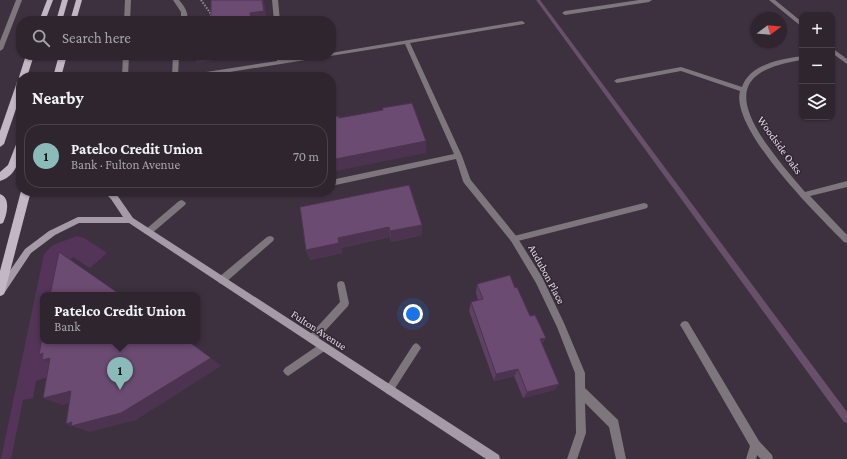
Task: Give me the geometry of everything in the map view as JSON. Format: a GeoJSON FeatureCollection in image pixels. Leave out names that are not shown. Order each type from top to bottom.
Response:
{"type":"FeatureCollection","features":[{"type":"Feature","properties":{"kind":"main road"},"geometry":{"type":"LineString","coordinates":[[44,16],[50,0]]}},
{"type":"Feature","properties":{"kind":"main road"},"geometry":{"type":"LineString","coordinates":[[60,16],[65,0]]}},
{"type":"Feature","properties":{"kind":"main road"},"geometry":{"type":"LineString","coordinates":[[74,16],[79,0]]}},
{"type":"Feature","properties":{"kind":"main road"},"geometry":{"type":"LineString","coordinates":[[25,72],[28,60]]}},
{"type":"Feature","properties":{"kind":"main road"},"geometry":{"type":"LineString","coordinates":[[57,72],[61,60]]}},
{"type":"Feature","properties":{"kind":"main road"},"geometry":{"type":"LineString","coordinates":[[0,144],[16,97]]}},
{"type":"Feature","properties":{"kind":"main road"},"geometry":{"type":"LineString","coordinates":[[0,177],[12,167],[16,156]]}},
{"type":"Feature","properties":{"kind":"main road"},"geometry":{"type":"LineString","coordinates":[[0,291],[25,196]]}},
{"type":"Feature","properties":{"kind":"main road"},"geometry":{"type":"LineString","coordinates":[[0,198],[2,200],[2,213],[0,220]]}},
{"type":"Feature","properties":{"kind":"street"},"geometry":{"type":"LineString","coordinates":[[0,49],[19,0]]}},
{"type":"Feature","properties":{"kind":"street"},"geometry":{"type":"LineString","coordinates":[[127,16],[128,0]]}},
{"type":"Feature","properties":{"kind":"street"},"geometry":{"type":"LineString","coordinates":[[176,0],[181,5],[186,16]]}},
{"type":"Feature","properties":{"kind":"street"},"geometry":{"type":"LineString","coordinates":[[275,0],[276,16]]}},
{"type":"Feature","properties":{"kind":"street"},"geometry":{"type":"LineString","coordinates":[[565,13],[649,0]]}},
{"type":"Feature","properties":{"kind":"street"},"geometry":{"type":"LineString","coordinates":[[772,0],[799,22]]}},
{"type":"Feature","properties":{"kind":"street"},"geometry":{"type":"LineString","coordinates":[[336,54],[522,23]]}},
{"type":"Feature","properties":{"kind":"street","name":"Audubon Place"},"geometry":{"type":"LineString","coordinates":[[407,42],[458,156],[467,181],[514,239],[539,280],[561,326],[580,373],[581,433],[572,459]]}},
{"type":"Feature","properties":{"kind":"street"},"geometry":{"type":"LineString","coordinates":[[835,53],[847,63]]}},
{"type":"Feature","properties":{"kind":"street"},"geometry":{"type":"LineString","coordinates":[[617,81],[681,69],[744,90],[750,78],[760,70],[770,65],[799,58]]}},
{"type":"Feature","properties":{"kind":"street"},"geometry":{"type":"LineString","coordinates":[[125,72],[126,60]]}},
{"type":"Feature","properties":{"kind":"street"},"geometry":{"type":"LineString","coordinates":[[175,72],[176,60]]}},
{"type":"Feature","properties":{"kind":"street"},"geometry":{"type":"LineString","coordinates":[[211,72],[270,60]]}},
{"type":"Feature","properties":{"kind":"street"},"geometry":{"type":"LineString","coordinates":[[835,60],[847,63]]}},
{"type":"Feature","properties":{"kind":"street","name":"Woodside Oaks"},"geometry":{"type":"LineString","coordinates":[[744,90],[743,104],[748,120],[767,151],[804,196],[847,240]]}},
{"type":"Feature","properties":{"kind":"street"},"geometry":{"type":"LineString","coordinates":[[336,181],[458,156]]}},
{"type":"Feature","properties":{"kind":"street"},"geometry":{"type":"LineString","coordinates":[[804,196],[847,184]]}},
{"type":"Feature","properties":{"kind":"street","name":"Fulton Avenue"},"geometry":{"type":"LineString","coordinates":[[113,196],[130,220],[492,458]]}},
{"type":"Feature","properties":{"kind":"street"},"geometry":{"type":"LineString","coordinates":[[148,232],[182,203]]}},
{"type":"Feature","properties":{"kind":"street"},"geometry":{"type":"LineString","coordinates":[[514,239],[644,206]]}},
{"type":"Feature","properties":{"kind":"street"},"geometry":{"type":"LineString","coordinates":[[0,291],[28,251],[52,233],[78,220],[130,220]]}},
{"type":"Feature","properties":{"kind":"street"},"geometry":{"type":"LineString","coordinates":[[222,280],[270,239]]}},
{"type":"Feature","properties":{"kind":"street"},"geometry":{"type":"LineString","coordinates":[[312,339],[345,303],[341,285]]}},
{"type":"Feature","properties":{"kind":"street"},"geometry":{"type":"LineString","coordinates":[[685,325],[755,446],[768,459]]}},
{"type":"Feature","properties":{"kind":"street"},"geometry":{"type":"LineString","coordinates":[[288,371],[323,347]]}},
{"type":"Feature","properties":{"kind":"street"},"geometry":{"type":"LineString","coordinates":[[389,390],[416,348]]}},
{"type":"Feature","properties":{"kind":"street"},"geometry":{"type":"LineString","coordinates":[[581,390],[614,424],[621,459]]}},
{"type":"Feature","properties":{"kind":"street"},"geometry":{"type":"LineString","coordinates":[[751,459],[755,446]]}},
{"type":"Feature","properties":{"kind":"path"},"geometry":{"type":"LineString","coordinates":[[201,0],[211,16]]}},
{"type":"Feature","properties":{"kind":"shaded area"},"geometry":{"type":"Polygon","coordinates":[[[77,236],[84,238],[107,253],[90,268],[73,257],[69,261],[59,292],[40,292],[40,344],[44,344],[50,362],[48,377],[36,381],[33,398],[23,400],[11,459],[1,459],[44,254],[53,245],[77,236]]]}},
{"type":"Feature","properties":{"kind":"building"},"geometry":{"type":"Polygon","coordinates":[[[211,0],[262,0],[264,11],[250,13],[250,16],[211,16],[211,0]]]}},
{"type":"Feature","properties":{"kind":"building"},"geometry":{"type":"Polygon","coordinates":[[[412,103],[426,141],[336,159],[336,116],[338,116],[339,118],[383,110],[382,108],[412,103]]]}},
{"type":"Feature","properties":{"kind":"building"},"geometry":{"type":"Polygon","coordinates":[[[409,185],[422,225],[390,231],[389,227],[338,238],[339,243],[306,250],[300,207],[409,185]]]}},
{"type":"Feature","properties":{"kind":"building"},"geometry":{"type":"Polygon","coordinates":[[[59,252],[117,292],[51,292],[59,252]]]}},
{"type":"Feature","properties":{"kind":"building"},"geometry":{"type":"Polygon","coordinates":[[[510,275],[515,288],[517,287],[530,316],[535,315],[546,338],[540,339],[559,384],[527,392],[518,369],[496,374],[471,302],[483,299],[477,284],[510,275]]]}},
{"type":"Feature","properties":{"kind":"building"},"geometry":{"type":"Polygon","coordinates":[[[41,344],[192,344],[211,358],[121,413],[71,426],[72,422],[66,424],[71,391],[43,398],[50,358],[42,360],[43,353],[39,355],[41,344]]]}},
{"type":"Feature","properties":{"kind":"waterway"},"geometry":{"type":"LineString","coordinates":[[538,0],[847,419]]}},
{"type":"Feature","properties":{"kind":"place","name":"Patelco Credit Union"},"geometry":{"type":"Point","coordinates":[120,390]}}]}
